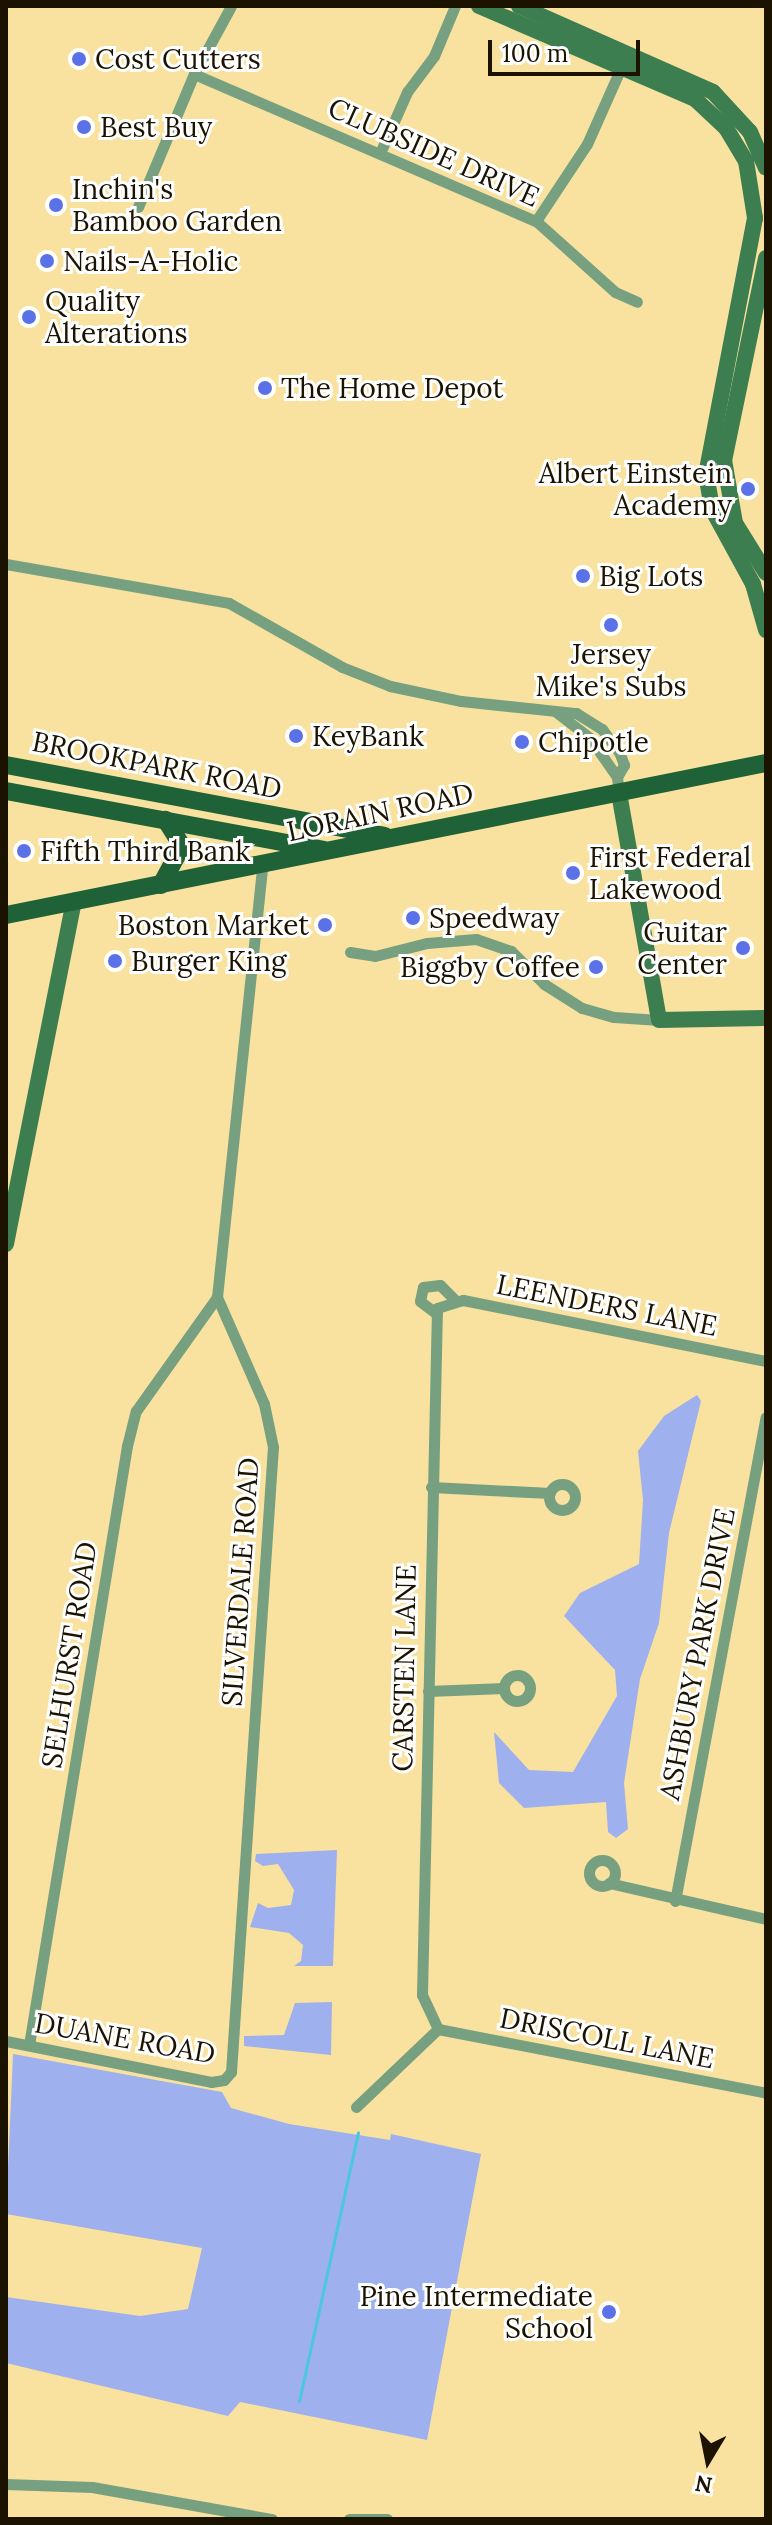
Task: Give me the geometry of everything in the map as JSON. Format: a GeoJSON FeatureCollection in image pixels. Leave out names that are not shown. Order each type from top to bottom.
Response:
{"type":"FeatureCollection","features":[{"type":"Feature","properties":{"kind":"main road","name":"LORAIN ROAD"},"geometry":{"type":"LineString","coordinates":[[6,915],[262,867],[618,785],[766,763]]}},
{"type":"Feature","properties":{"kind":"main road","name":"BROOKPARK ROAD"},"geometry":{"type":"LineString","coordinates":[[6,765],[391,837]]}},
{"type":"Feature","properties":{"kind":"main road","name":"BROOKPARK ROAD"},"geometry":{"type":"LineString","coordinates":[[6,791],[330,851]]}},
{"type":"Feature","properties":{"kind":"main road"},"geometry":{"type":"LineString","coordinates":[[161,885],[182,846],[166,820]]}},
{"type":"Feature","properties":{"kind":"street"},"geometry":{"type":"LineString","coordinates":[[138,207],[194,74],[231,6]]}},
{"type":"Feature","properties":{"kind":"street"},"geometry":{"type":"LineString","coordinates":[[380,153],[407,92],[434,56],[455,6]]}},
{"type":"Feature","properties":{"kind":"street"},"geometry":{"type":"LineString","coordinates":[[479,6],[713,92],[750,132],[766,168]]}},
{"type":"Feature","properties":{"kind":"street"},"geometry":{"type":"LineString","coordinates":[[519,6],[625,58],[695,99],[714,114],[746,161],[753,183],[755,218],[706,474],[712,509],[753,584],[766,630]]}},
{"type":"Feature","properties":{"kind":"street"},"geometry":{"type":"LineString","coordinates":[[536,221],[587,144],[625,58]]}},
{"type":"Feature","properties":{"kind":"street","name":"CLUBSIDE DRIVE"},"geometry":{"type":"LineString","coordinates":[[194,74],[536,221],[615,292],[637,302]]}},
{"type":"Feature","properties":{"kind":"street"},"geometry":{"type":"LineString","coordinates":[[766,258],[724,460],[735,523],[766,573]]}},
{"type":"Feature","properties":{"kind":"street"},"geometry":{"type":"LineString","coordinates":[[6,564],[229,603],[342,667],[384,684],[461,701],[581,715],[606,733],[624,765],[618,785],[659,1020]]}},
{"type":"Feature","properties":{"kind":"street","name":"SILVERDALE ROAD"},"geometry":{"type":"LineString","coordinates":[[231,2072],[273,1447],[264,1404],[217,1297],[262,867]]}},
{"type":"Feature","properties":{"kind":"street"},"geometry":{"type":"LineString","coordinates":[[6,1244],[74,901]]}},
{"type":"Feature","properties":{"kind":"street"},"geometry":{"type":"LineString","coordinates":[[350,952],[375,956],[464,939],[496,944],[528,965],[542,982],[582,1008],[614,1017],[659,1020],[766,1018]]}},
{"type":"Feature","properties":{"kind":"street"},"geometry":{"type":"LineString","coordinates":[[438,1309],[420,1301],[423,1287],[440,1285],[454,1299]]}},
{"type":"Feature","properties":{"kind":"street","name":"SELHURST ROAD"},"geometry":{"type":"LineString","coordinates":[[29,2045],[127,1446],[136,1411],[217,1297]]}},
{"type":"Feature","properties":{"kind":"street","name":"LEENDERS LANE"},"geometry":{"type":"LineString","coordinates":[[438,1309],[454,1299],[766,1361]]}},
{"type":"Feature","properties":{"kind":"street","name":"CARSTEN LANE"},"geometry":{"type":"LineString","coordinates":[[438,1309],[431,1487],[422,1995],[438,2029]]}},
{"type":"Feature","properties":{"kind":"street","name":"ASHBURY PARK DRIVE"},"geometry":{"type":"LineString","coordinates":[[675,1901],[766,1417]]}},
{"type":"Feature","properties":{"kind":"street"},"geometry":{"type":"LineString","coordinates":[[431,1487],[550,1493]]}},
{"type":"Feature","properties":{"kind":"street"},"geometry":{"type":"LineString","coordinates":[[428,1691],[504,1688]]}},
{"type":"Feature","properties":{"kind":"street"},"geometry":{"type":"LineString","coordinates":[[609,1883],[675,1901],[766,1919]]}},
{"type":"Feature","properties":{"kind":"street"},"geometry":{"type":"LineString","coordinates":[[356,2107],[438,2029]]}},
{"type":"Feature","properties":{"kind":"street","name":"DRISCOLL LANE"},"geometry":{"type":"LineString","coordinates":[[438,2029],[766,2093]]}},
{"type":"Feature","properties":{"kind":"street","name":"DUANE ROAD"},"geometry":{"type":"LineString","coordinates":[[6,2041],[211,2082],[224,2080],[231,2072]]}},
{"type":"Feature","properties":{"kind":"street"},"geometry":{"type":"LineString","coordinates":[[6,2484],[92,2487],[272,2519]]}},
{"type":"Feature","properties":{"kind":"street"},"geometry":{"type":"LineString","coordinates":[[349,2519],[387,2519]]}},
{"type":"Feature","properties":{"kind":"shaded area"},"geometry":{"type":"Polygon","coordinates":[[[697,1395],[701,1401],[669,1533],[659,1623],[640,1679],[624,1783],[628,1829],[616,1838],[608,1832],[606,1802],[524,1808],[499,1783],[494,1732],[529,1770],[573,1772],[617,1696],[615,1670],[564,1616],[580,1593],[639,1564],[643,1500],[638,1451],[664,1416],[697,1395]]]}},
{"type":"Feature","properties":{"kind":"shaded area"},"geometry":{"type":"Polygon","coordinates":[[[337,1850],[333,1966],[294,1966],[301,1961],[303,1945],[289,1933],[250,1927],[258,1903],[268,1908],[291,1905],[294,1890],[278,1864],[263,1866],[255,1861],[256,1854],[337,1850]]]}},
{"type":"Feature","properties":{"kind":"shaded area"},"geometry":{"type":"Polygon","coordinates":[[[332,2002],[331,2055],[244,2046],[244,2036],[284,2035],[295,2003],[332,2002]]]}},
{"type":"Feature","properties":{"kind":"shaded area"},"geometry":{"type":"Polygon","coordinates":[[[13,2054],[222,2092],[231,2108],[289,2124],[390,2140],[391,2134],[481,2154],[427,2440],[240,2402],[228,2416],[6,2363],[6,2297],[140,2316],[188,2309],[202,2248],[6,2214],[13,2054]]]}},
{"type":"Feature","properties":{"kind":"waterway"},"geometry":{"type":"LineString","coordinates":[[299,2401],[358,2132]]}},
{"type":"Feature","properties":{"kind":"place","name":"Cost Cutters"},"geometry":{"type":"Point","coordinates":[79,59]}},
{"type":"Feature","properties":{"kind":"place","name":"Best Buy"},"geometry":{"type":"Point","coordinates":[84,127]}},
{"type":"Feature","properties":{"kind":"place","name":"Inchin's Bamboo Garden"},"geometry":{"type":"Point","coordinates":[56,205]}},
{"type":"Feature","properties":{"kind":"place","name":"Nails-A-Holic"},"geometry":{"type":"Point","coordinates":[47,261]}},
{"type":"Feature","properties":{"kind":"place","name":"Quality Alterations"},"geometry":{"type":"Point","coordinates":[29,317]}},
{"type":"Feature","properties":{"kind":"place","name":"The Home Depot"},"geometry":{"type":"Point","coordinates":[265,388]}},
{"type":"Feature","properties":{"kind":"place","name":"Albert Einstein Academy"},"geometry":{"type":"Point","coordinates":[748,489]}},
{"type":"Feature","properties":{"kind":"place","name":"Big Lots"},"geometry":{"type":"Point","coordinates":[583,576]}},
{"type":"Feature","properties":{"kind":"place","name":"Jersey Mike's Subs"},"geometry":{"type":"Point","coordinates":[611,625]}},
{"type":"Feature","properties":{"kind":"place","name":"KeyBank"},"geometry":{"type":"Point","coordinates":[296,736]}},
{"type":"Feature","properties":{"kind":"place","name":"Chipotle"},"geometry":{"type":"Point","coordinates":[522,742]}},
{"type":"Feature","properties":{"kind":"place","name":"Fifth Third Bank"},"geometry":{"type":"Point","coordinates":[24,851]}},
{"type":"Feature","properties":{"kind":"place","name":"First Federal Lakewood"},"geometry":{"type":"Point","coordinates":[573,873]}},
{"type":"Feature","properties":{"kind":"place","name":"Speedway"},"geometry":{"type":"Point","coordinates":[413,918]}},
{"type":"Feature","properties":{"kind":"place","name":"Boston Market"},"geometry":{"type":"Point","coordinates":[325,925]}},
{"type":"Feature","properties":{"kind":"place","name":"Guitar Center"},"geometry":{"type":"Point","coordinates":[743,948]}},
{"type":"Feature","properties":{"kind":"place","name":"Burger King"},"geometry":{"type":"Point","coordinates":[115,961]}},
{"type":"Feature","properties":{"kind":"place","name":"Biggby Coffee"},"geometry":{"type":"Point","coordinates":[596,967]}},
{"type":"Feature","properties":{"kind":"place","name":"Pine Intermediate School"},"geometry":{"type":"Point","coordinates":[609,2312]}}]}
